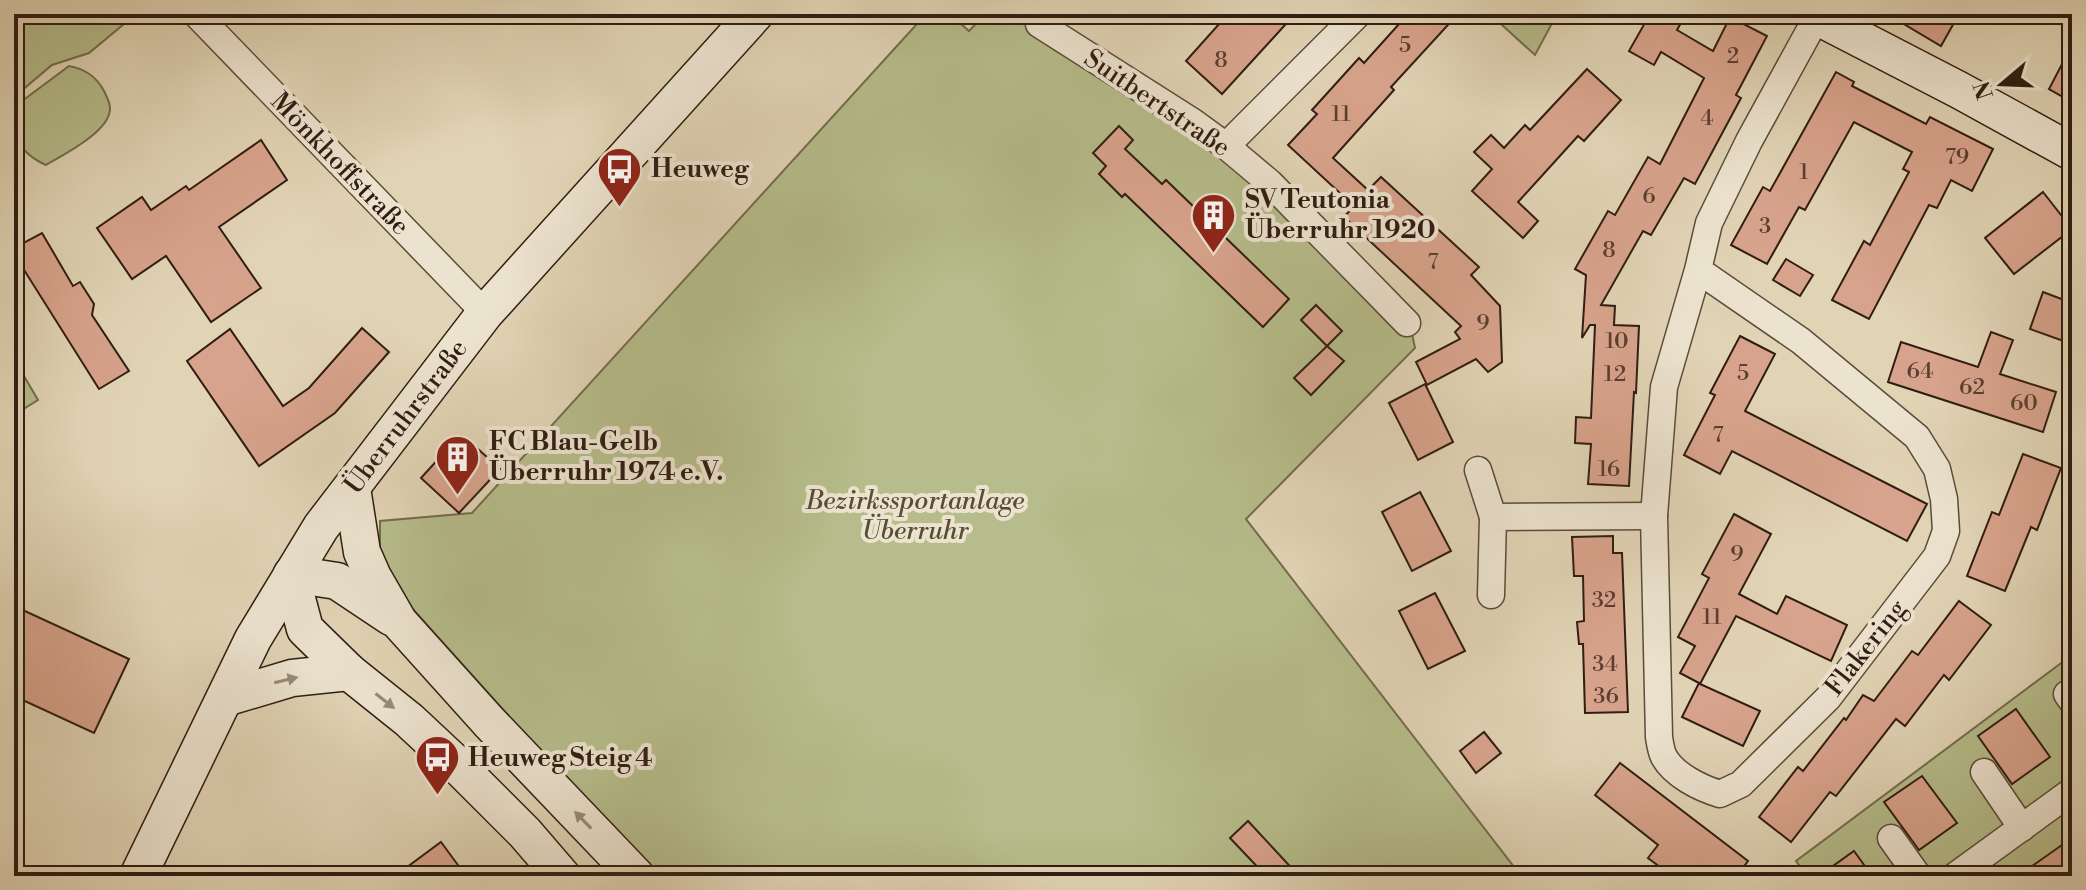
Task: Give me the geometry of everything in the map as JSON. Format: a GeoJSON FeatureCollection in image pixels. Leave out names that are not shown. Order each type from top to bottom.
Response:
{"type":"FeatureCollection","features":[{"type":"Feature","properties":{"kind":"main road","name":"Überruhrstraße"},"geometry":{"type":"LineString","coordinates":[[138,876],[253,639],[321,527],[485,313],[755,14]]}},
{"type":"Feature","properties":{"kind":"main road"},"geometry":{"type":"LineString","coordinates":[[1814,15],[2072,152]]}},
{"type":"Feature","properties":{"kind":"main road"},"geometry":{"type":"LineString","coordinates":[[352,488],[362,552],[399,622],[489,722],[636,876]]}},
{"type":"Feature","properties":{"kind":"main road"},"geometry":{"type":"LineString","coordinates":[[399,622],[337,581],[292,575],[305,629],[349,672],[409,720],[455,763],[525,833],[562,876]]}},
{"type":"Feature","properties":{"kind":"main road"},"geometry":{"type":"LineString","coordinates":[[225,698],[292,678],[349,672]]}},
{"type":"Feature","properties":{"kind":"street","name":"Mönkhoffstraße"},"geometry":{"type":"LineString","coordinates":[[196,14],[485,313]]}},
{"type":"Feature","properties":{"kind":"street"},"geometry":{"type":"LineString","coordinates":[[1226,146],[1358,14]]}},
{"type":"Feature","properties":{"kind":"street","name":"Flakering"},"geometry":{"type":"LineString","coordinates":[[1698,270],[1801,341],[1917,437],[1937,469],[1944,499],[1946,531],[1937,556],[1828,698],[1741,784],[1720,794],[1705,789],[1672,767],[1662,754],[1658,719],[1654,516],[1664,387],[1709,223],[1814,15]]}},
{"type":"Feature","properties":{"kind":"street","name":"Suitbertstraße"},"geometry":{"type":"LineString","coordinates":[[1039,24],[1226,146],[1270,183],[1407,323]]}},
{"type":"Feature","properties":{"kind":"street"},"geometry":{"type":"LineString","coordinates":[[1478,470],[1493,517],[1491,595]]}},
{"type":"Feature","properties":{"kind":"street"},"geometry":{"type":"LineString","coordinates":[[1493,517],[1654,516]]}},
{"type":"Feature","properties":{"kind":"street"},"geometry":{"type":"LineString","coordinates":[[1984,772],[2022,828]]}},
{"type":"Feature","properties":{"kind":"street"},"geometry":{"type":"LineString","coordinates":[[1955,876],[2072,791]]}},
{"type":"Feature","properties":{"kind":"street"},"geometry":{"type":"LineString","coordinates":[[1891,838],[1918,876]]}},
{"type":"Feature","properties":{"kind":"green space"},"geometry":{"type":"Polygon","coordinates":[[[14,14],[136,14],[89,53],[52,65],[14,97],[14,14]]]}},
{"type":"Feature","properties":{"kind":"green space","name":"Bezirkssportanlage Überruhr"},"geometry":{"type":"Polygon","coordinates":[[[926,14],[950,14],[969,31],[985,14],[1013,14],[1220,149],[1411,329],[1415,348],[1246,519],[1521,876],[658,876],[403,598],[380,560],[380,521],[472,513],[926,14]]]}},
{"type":"Feature","properties":{"kind":"green space"},"geometry":{"type":"Polygon","coordinates":[[[1490,14],[1557,14],[1535,55],[1490,14]]]}},
{"type":"Feature","properties":{"kind":"green space"},"geometry":{"type":"Polygon","coordinates":[[[69,66],[94,77],[109,104],[108,117],[95,134],[46,165],[29,155],[19,142],[14,107],[69,66]]]}},
{"type":"Feature","properties":{"kind":"green space"},"geometry":{"type":"Polygon","coordinates":[[[14,359],[38,400],[14,415],[14,359]]]}},
{"type":"Feature","properties":{"kind":"green space"},"geometry":{"type":"Polygon","coordinates":[[[2072,655],[2072,876],[1807,876],[1796,861],[2072,655]]]}},
{"type":"Feature","properties":{"kind":"building"},"geometry":{"type":"Polygon","coordinates":[[[1228,14],[1295,14],[1222,94],[1186,61],[1228,14]]]}},
{"type":"Feature","properties":{"kind":"building"},"geometry":{"type":"Polygon","coordinates":[[[1408,14],[1458,14],[1391,87],[1394,90],[1333,158],[1368,190],[1381,177],[1479,267],[1471,275],[1500,306],[1502,362],[1488,372],[1476,359],[1427,385],[1416,362],[1460,339],[1455,332],[1461,326],[1344,217],[1354,206],[1288,145],[1317,114],[1312,110],[1359,58],[1364,63],[1408,14]]]}},
{"type":"Feature","properties":{"kind":"building"},"geometry":{"type":"Polygon","coordinates":[[[1650,14],[1686,14],[1677,30],[1713,51],[1730,17],[1767,36],[1736,95],[1741,98],[1695,184],[1684,178],[1651,235],[1643,231],[1601,305],[1615,306],[1614,325],[1639,326],[1636,393],[1629,486],[1588,484],[1591,444],[1575,443],[1576,417],[1591,418],[1595,325],[1590,325],[1582,338],[1586,275],[1575,269],[1608,211],[1615,215],[1648,157],[1660,164],[1704,78],[1661,52],[1654,65],[1629,51],[1650,14]]]}},
{"type":"Feature","properties":{"kind":"building"},"geometry":{"type":"Polygon","coordinates":[[[1887,14],[1959,14],[1941,46],[1887,14]]]}},
{"type":"Feature","properties":{"kind":"building"},"geometry":{"type":"Polygon","coordinates":[[[2072,45],[2072,102],[2049,89],[2072,45]]]}},
{"type":"Feature","properties":{"kind":"building"},"geometry":{"type":"Polygon","coordinates":[[[1587,69],[1621,100],[1584,141],[1578,136],[1518,202],[1538,221],[1523,238],[1472,191],[1492,169],[1474,152],[1491,135],[1504,148],[1525,125],[1530,130],[1587,69]]]}},
{"type":"Feature","properties":{"kind":"building"},"geometry":{"type":"Polygon","coordinates":[[[1836,72],[1854,82],[1852,86],[1926,124],[1930,117],[1993,149],[1972,191],[1951,180],[1937,208],[1929,205],[1869,319],[1832,300],[1864,241],[1870,245],[1909,172],[1903,169],[1912,152],[1854,122],[1805,210],[1799,207],[1767,264],[1731,245],[1763,187],[1770,191],[1836,72]]]}},
{"type":"Feature","properties":{"kind":"building","name":"SV Teutonia Überruhr 1920"},"geometry":{"type":"Polygon","coordinates":[[[1119,126],[1133,140],[1125,149],[1162,184],[1166,180],[1289,299],[1263,327],[1125,194],[1122,197],[1099,174],[1106,166],[1093,153],[1119,126]]]}},
{"type":"Feature","properties":{"kind":"building"},"geometry":{"type":"Polygon","coordinates":[[[261,140],[287,180],[219,227],[261,288],[211,322],[166,256],[132,279],[97,228],[142,197],[151,210],[186,186],[189,190],[261,140]]]}},
{"type":"Feature","properties":{"kind":"building"},"geometry":{"type":"Polygon","coordinates":[[[2043,192],[2072,229],[2014,274],[1985,238],[2043,192]]]}},
{"type":"Feature","properties":{"kind":"building"},"geometry":{"type":"Polygon","coordinates":[[[42,233],[73,286],[80,282],[94,304],[92,315],[129,371],[99,389],[14,254],[14,248],[42,233]]]}},
{"type":"Feature","properties":{"kind":"building"},"geometry":{"type":"Polygon","coordinates":[[[1786,259],[1813,275],[1800,296],[1773,280],[1786,259]]]}},
{"type":"Feature","properties":{"kind":"building"},"geometry":{"type":"Polygon","coordinates":[[[2043,292],[2072,303],[2072,344],[2030,329],[2043,292]]]}},
{"type":"Feature","properties":{"kind":"building"},"geometry":{"type":"Polygon","coordinates":[[[1316,305],[1342,331],[1327,346],[1301,320],[1316,305]]]}},
{"type":"Feature","properties":{"kind":"building"},"geometry":{"type":"Polygon","coordinates":[[[362,328],[389,352],[335,413],[259,466],[187,361],[230,329],[283,406],[309,388],[362,328]]]}},
{"type":"Feature","properties":{"kind":"building"},"geometry":{"type":"Polygon","coordinates":[[[1991,332],[2013,340],[2000,374],[2056,392],[2043,432],[1888,382],[1901,342],[1978,367],[1991,332]]]}},
{"type":"Feature","properties":{"kind":"building"},"geometry":{"type":"Polygon","coordinates":[[[1740,336],[1775,354],[1745,411],[1927,504],[1907,541],[1732,451],[1720,474],[1684,455],[1715,395],[1710,393],[1740,336]]]}},
{"type":"Feature","properties":{"kind":"building"},"geometry":{"type":"Polygon","coordinates":[[[1327,346],[1344,361],[1311,395],[1294,378],[1327,346]]]}},
{"type":"Feature","properties":{"kind":"building"},"geometry":{"type":"Polygon","coordinates":[[[1425,384],[1453,442],[1418,460],[1389,403],[1425,384]]]}},
{"type":"Feature","properties":{"kind":"building","name":"FC Blau-Gelb Überruhr 1974 e.V."},"geometry":{"type":"Polygon","coordinates":[[[477,448],[500,469],[459,513],[421,478],[441,456],[456,471],[477,448]]]}},
{"type":"Feature","properties":{"kind":"building"},"geometry":{"type":"Polygon","coordinates":[[[2023,454],[2061,468],[2037,530],[2031,527],[2005,591],[1967,576],[1992,512],[1999,515],[2023,454]]]}},
{"type":"Feature","properties":{"kind":"building"},"geometry":{"type":"Polygon","coordinates":[[[1420,492],[1451,551],[1412,571],[1382,512],[1420,492]]]}},
{"type":"Feature","properties":{"kind":"building"},"geometry":{"type":"Polygon","coordinates":[[[1734,514],[1771,534],[1739,594],[1777,614],[1786,596],[1847,625],[1831,661],[1736,616],[1700,684],[1760,711],[1743,746],[1682,717],[1699,683],[1680,673],[1695,646],[1678,637],[1709,578],[1702,574],[1734,514]]]}},
{"type":"Feature","properties":{"kind":"building"},"geometry":{"type":"Polygon","coordinates":[[[1613,536],[1613,553],[1622,553],[1628,712],[1585,713],[1583,644],[1579,644],[1577,622],[1584,621],[1583,576],[1574,576],[1572,537],[1613,536]]]}},
{"type":"Feature","properties":{"kind":"building"},"geometry":{"type":"Polygon","coordinates":[[[1435,593],[1465,651],[1428,669],[1399,611],[1435,593]]]}},
{"type":"Feature","properties":{"kind":"building"},"geometry":{"type":"Polygon","coordinates":[[[1959,601],[1991,625],[1949,680],[1944,675],[1905,726],[1896,719],[1836,796],[1830,792],[1791,842],[1759,817],[1798,767],[1803,771],[1863,695],[1874,701],[1912,651],[1918,655],[1959,601]]]}},
{"type":"Feature","properties":{"kind":"building"},"geometry":{"type":"Polygon","coordinates":[[[14,606],[129,659],[94,733],[14,696],[14,606]]]}},
{"type":"Feature","properties":{"kind":"building"},"geometry":{"type":"Polygon","coordinates":[[[2016,709],[2050,757],[2012,784],[1978,736],[2016,709]]]}},
{"type":"Feature","properties":{"kind":"building"},"geometry":{"type":"Polygon","coordinates":[[[1484,732],[1501,753],[1476,773],[1460,751],[1484,732]]]}},
{"type":"Feature","properties":{"kind":"building"},"geometry":{"type":"Polygon","coordinates":[[[1620,763],[1748,861],[1737,876],[1672,876],[1648,858],[1658,845],[1595,795],[1620,763]]]}},
{"type":"Feature","properties":{"kind":"building"},"geometry":{"type":"Polygon","coordinates":[[[1922,776],[1957,823],[1919,850],[1884,802],[1922,776]]]}},
{"type":"Feature","properties":{"kind":"building"},"geometry":{"type":"Polygon","coordinates":[[[1248,821],[1299,876],[1266,876],[1230,838],[1248,821]]]}},
{"type":"Feature","properties":{"kind":"building"},"geometry":{"type":"Polygon","coordinates":[[[2072,838],[2072,876],[2018,876],[2072,838]]]}},
{"type":"Feature","properties":{"kind":"building"},"geometry":{"type":"Polygon","coordinates":[[[441,842],[466,876],[395,876],[441,842]]]}},
{"type":"Feature","properties":{"kind":"building"},"geometry":{"type":"Polygon","coordinates":[[[1854,851],[1872,876],[1819,876],[1854,851]]]}},
{"type":"Feature","properties":{"kind":"place","name":"Heuweg"},"geometry":{"type":"Point","coordinates":[620,208]}},
{"type":"Feature","properties":{"kind":"place","name":"SV Teutonia Überruhr 1920"},"geometry":{"type":"Point","coordinates":[1214,254]}},
{"type":"Feature","properties":{"kind":"place","name":"FC Blau-Gelb Überruhr 1974 e.V."},"geometry":{"type":"Point","coordinates":[458,496]}},
{"type":"Feature","properties":{"kind":"place","name":"Heuweg Steig 4"},"geometry":{"type":"Point","coordinates":[437,797]}}]}
